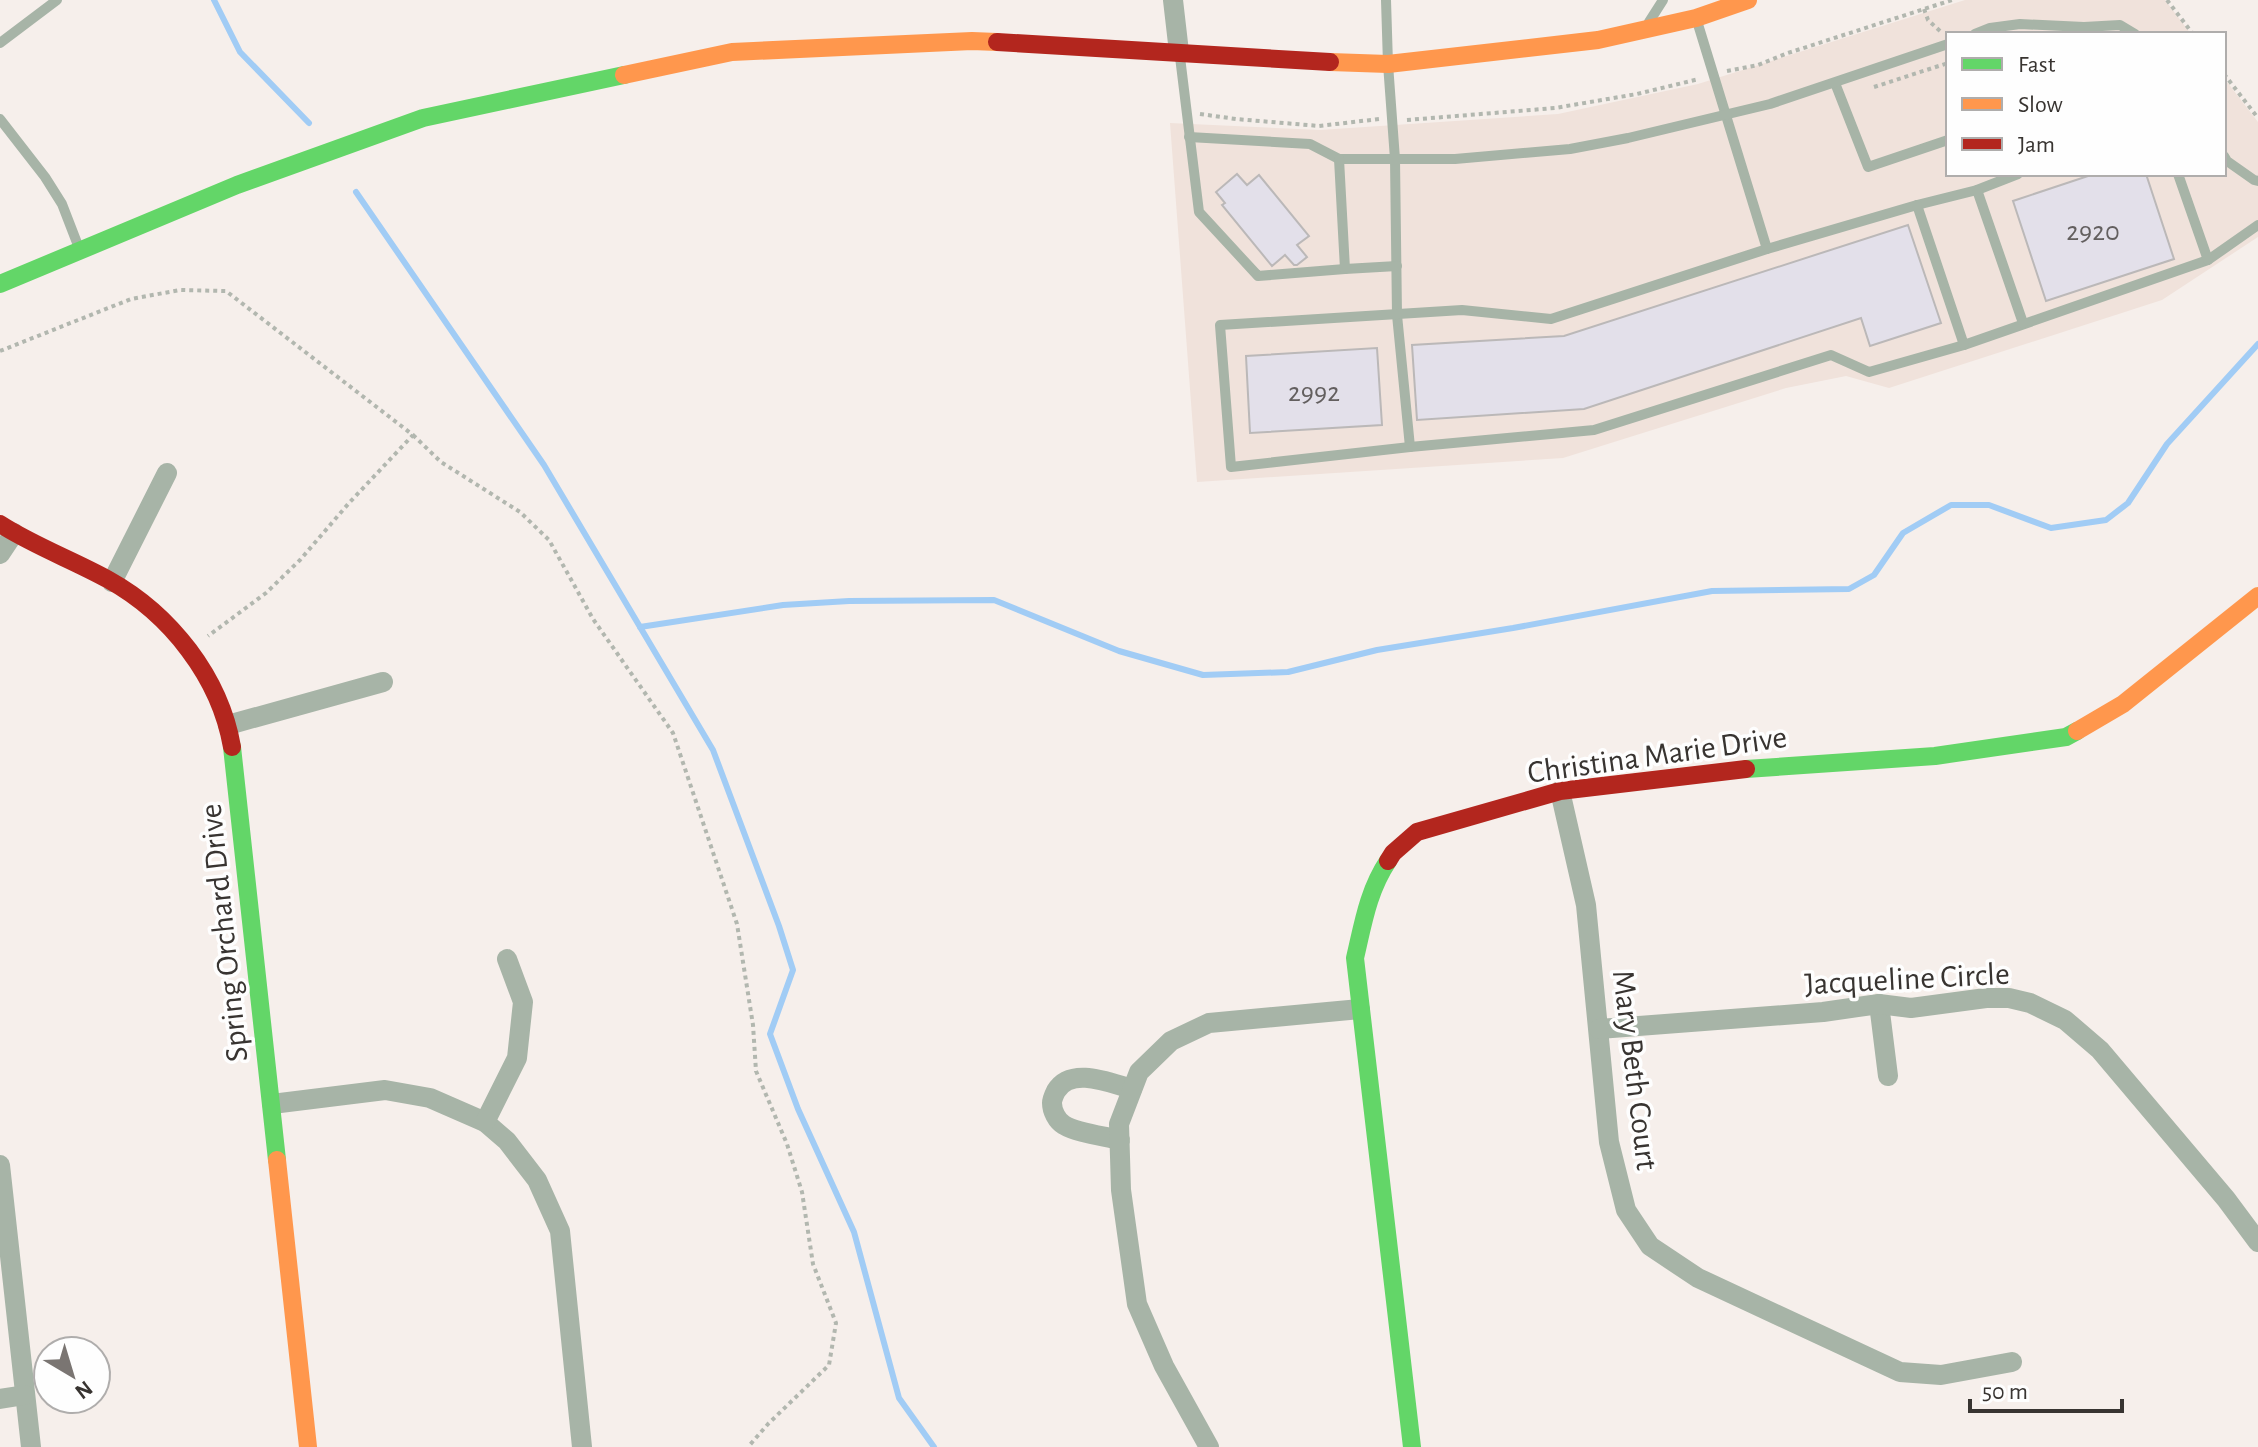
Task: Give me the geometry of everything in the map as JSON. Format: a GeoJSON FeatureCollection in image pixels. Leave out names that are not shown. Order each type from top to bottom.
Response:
{"type":"FeatureCollection","features":[{"type":"Feature","properties":{"kind":"street"},"geometry":{"type":"LineString","coordinates":[[1173,0],[1179,52]]}},
{"type":"Feature","properties":{"kind":"street"},"geometry":{"type":"LineString","coordinates":[[0,284],[237,185],[423,118],[732,52],[972,41],[1388,64],[1598,40],[1696,18],[1748,0]]}},
{"type":"Feature","properties":{"kind":"street"},"geometry":{"type":"LineString","coordinates":[[112,582],[167,473]]}},
{"type":"Feature","properties":{"kind":"street"},"geometry":{"type":"LineString","coordinates":[[0,554],[7,529]]}},
{"type":"Feature","properties":{"kind":"street","name":"Spring Orchard Drive"},"geometry":{"type":"LineString","coordinates":[[7,529],[112,582],[143,603],[181,638],[209,680],[228,725],[237,781],[308,1447]]}},
{"type":"Feature","properties":{"kind":"street","name":"Christina Marie Drive"},"geometry":{"type":"LineString","coordinates":[[1412,1447],[1355,958],[1376,879],[1393,853],[1417,832],[1560,791],[1756,768],[1935,756],[2066,737],[2123,704],[2258,596]]}},
{"type":"Feature","properties":{"kind":"street"},"geometry":{"type":"LineString","coordinates":[[228,725],[383,682]]}},
{"type":"Feature","properties":{"kind":"street","name":"Mary Beth Court"},"geometry":{"type":"LineString","coordinates":[[1560,791],[1586,905],[1609,1142],[1626,1210],[1650,1246],[1698,1278],[1900,1372],[1941,1375],[2012,1362]]}},
{"type":"Feature","properties":{"kind":"street"},"geometry":{"type":"LineString","coordinates":[[485,1122],[517,1058],[523,1002],[507,959]]}},
{"type":"Feature","properties":{"kind":"street","name":"Jacqueline Circle"},"geometry":{"type":"LineString","coordinates":[[1599,1029],[1823,1012],[1879,1004],[1911,1008],[1986,998],[2009,998],[2030,1003],[2065,1020],[2100,1050],[2226,1199],[2258,1242]]}},
{"type":"Feature","properties":{"kind":"street"},"geometry":{"type":"LineString","coordinates":[[1879,1004],[1888,1076]]}},
{"type":"Feature","properties":{"kind":"street"},"geometry":{"type":"LineString","coordinates":[[1209,1447],[1164,1366],[1137,1304],[1121,1190],[1119,1124],[1139,1072],[1171,1041],[1209,1023],[1360,1009]]}},
{"type":"Feature","properties":{"kind":"street"},"geometry":{"type":"LineString","coordinates":[[1120,1140],[1063,1124],[1055,1115],[1053,1095],[1061,1084],[1070,1079],[1088,1078],[1132,1089]]}},
{"type":"Feature","properties":{"kind":"street"},"geometry":{"type":"LineString","coordinates":[[272,1104],[385,1090],[430,1098],[485,1122],[507,1141],[537,1180],[560,1231],[582,1447]]}},
{"type":"Feature","properties":{"kind":"street"},"geometry":{"type":"LineString","coordinates":[[0,1165],[31,1447]]}},
{"type":"Feature","properties":{"kind":"street"},"geometry":{"type":"LineString","coordinates":[[0,1399],[25,1395]]}},
{"type":"Feature","properties":{"kind":"lane"},"geometry":{"type":"LineString","coordinates":[[0,43],[57,0]]}},
{"type":"Feature","properties":{"kind":"lane"},"geometry":{"type":"LineString","coordinates":[[1386,0],[1395,159],[1397,315],[1410,447]]}},
{"type":"Feature","properties":{"kind":"lane"},"geometry":{"type":"LineString","coordinates":[[1644,30],[1663,0]]}},
{"type":"Feature","properties":{"kind":"lane"},"geometry":{"type":"LineString","coordinates":[[1696,18],[1767,249]]}},
{"type":"Feature","properties":{"kind":"lane"},"geometry":{"type":"LineString","coordinates":[[1980,32],[2020,24],[2120,25],[2132,32]]}},
{"type":"Feature","properties":{"kind":"lane"},"geometry":{"type":"LineString","coordinates":[[1189,137],[1310,144],[1339,159],[1455,159],[1570,149],[1770,104],[1946,45]]}},
{"type":"Feature","properties":{"kind":"lane"},"geometry":{"type":"LineString","coordinates":[[1179,52],[1199,212],[1258,276],[1397,266]]}},
{"type":"Feature","properties":{"kind":"lane"},"geometry":{"type":"LineString","coordinates":[[1835,83],[1868,167],[1946,141]]}},
{"type":"Feature","properties":{"kind":"lane"},"geometry":{"type":"LineString","coordinates":[[0,119],[62,204],[80,250]]}},
{"type":"Feature","properties":{"kind":"lane"},"geometry":{"type":"LineString","coordinates":[[2226,158],[2258,181]]}},
{"type":"Feature","properties":{"kind":"lane"},"geometry":{"type":"LineString","coordinates":[[1339,159],[1345,269]]}},
{"type":"Feature","properties":{"kind":"lane"},"geometry":{"type":"LineString","coordinates":[[2009,176],[1977,190],[1767,249],[1551,319],[1462,310],[1220,325],[1231,467],[1594,430],[1831,355],[1869,372],[1964,345],[2208,260],[2258,225]]}},
{"type":"Feature","properties":{"kind":"lane"},"geometry":{"type":"LineString","coordinates":[[2179,176],[2208,260]]}},
{"type":"Feature","properties":{"kind":"lane"},"geometry":{"type":"LineString","coordinates":[[1977,190],[2023,323]]}},
{"type":"Feature","properties":{"kind":"lane"},"geometry":{"type":"LineString","coordinates":[[1917,205],[1964,345]]}},
{"type":"Feature","properties":{"kind":"path"},"geometry":{"type":"LineString","coordinates":[[1186,114],[1319,126],[1376,119],[1432,120],[1555,108],[1637,94],[1758,65],[1952,0]]}},
{"type":"Feature","properties":{"kind":"path"},"geometry":{"type":"LineString","coordinates":[[2167,0],[2191,32]]}},
{"type":"Feature","properties":{"kind":"path"},"geometry":{"type":"LineString","coordinates":[[1924,9],[1928,20],[1946,40]]}},
{"type":"Feature","properties":{"kind":"path"},"geometry":{"type":"LineString","coordinates":[[1874,87],[1946,64]]}},
{"type":"Feature","properties":{"kind":"path"},"geometry":{"type":"LineString","coordinates":[[2226,77],[2258,118]]}},
{"type":"Feature","properties":{"kind":"path"},"geometry":{"type":"LineString","coordinates":[[0,351],[131,299],[180,290],[226,291],[413,435],[441,462],[520,512],[549,540],[593,619],[673,733],[737,924],[753,1025],[756,1071],[787,1144],[802,1192],[813,1264],[836,1323],[829,1365],[748,1447]]}},
{"type":"Feature","properties":{"kind":"path"},"geometry":{"type":"LineString","coordinates":[[188,650],[266,593],[300,560],[413,435]]}},
{"type":"Feature","properties":{"kind":"shaded area"},"geometry":{"type":"Polygon","coordinates":[[[1965,0],[2165,0],[2189,32],[1946,32],[1946,176],[2226,176],[2226,81],[2258,122],[2258,237],[2162,300],[1889,388],[1846,376],[1786,388],[1563,458],[1197,482],[1170,123],[1320,130],[1558,114],[1698,84],[1965,0]]]}},
{"type":"Feature","properties":{"kind":"building"},"geometry":{"type":"Polygon","coordinates":[[[1237,174],[1247,185],[1259,175],[1309,236],[1297,245],[1307,257],[1297,265],[1285,255],[1272,266],[1222,205],[1225,203],[1216,192],[1237,174]]]}},
{"type":"Feature","properties":{"kind":"building"},"geometry":{"type":"Polygon","coordinates":[[[2088,176],[2147,176],[2174,259],[2046,301],[2013,201],[2088,176]]]}},
{"type":"Feature","properties":{"kind":"building"},"geometry":{"type":"Polygon","coordinates":[[[1908,225],[1941,323],[1870,346],[1861,318],[1584,409],[1417,420],[1412,345],[1564,336],[1908,225]]]}},
{"type":"Feature","properties":{"kind":"building"},"geometry":{"type":"Polygon","coordinates":[[[1377,348],[1382,425],[1250,433],[1246,356],[1377,348]]]}},
{"type":"Feature","properties":{"kind":"waterway"},"geometry":{"type":"LineString","coordinates":[[214,0],[240,52],[309,123]]}},
{"type":"Feature","properties":{"kind":"waterway"},"geometry":{"type":"LineString","coordinates":[[356,192],[544,465],[713,750],[793,970],[770,1034],[798,1109],[854,1232],[899,1398],[934,1447]]}},
{"type":"Feature","properties":{"kind":"waterway"},"geometry":{"type":"LineString","coordinates":[[640,627],[783,605],[849,601],[994,600],[1119,651],[1203,675],[1288,672],[1377,650],[1712,591],[1849,589],[1874,575],[1903,533],[1951,505],[1989,505],[2051,528],[2106,520],[2128,503],[2167,444],[2258,344]]}},
{"type":"Feature","properties":{"kind":"traffic: fast"},"geometry":{"type":"LineString","coordinates":[[0,284],[237,185],[423,118],[624,75]]}},
{"type":"Feature","properties":{"kind":"traffic: fast"},"geometry":{"type":"LineString","coordinates":[[1746,769],[1935,756],[2066,737],[2077,731]]}},
{"type":"Feature","properties":{"kind":"traffic: fast"},"geometry":{"type":"LineString","coordinates":[[232,747],[277,1160]]}},
{"type":"Feature","properties":{"kind":"traffic: fast"},"geometry":{"type":"LineString","coordinates":[[1388,861],[1371,896],[1355,958],[1412,1447]]}},
{"type":"Feature","properties":{"kind":"traffic: slow"},"geometry":{"type":"LineString","coordinates":[[1330,62],[1388,64],[1598,40],[1696,18],[1748,0]]}},
{"type":"Feature","properties":{"kind":"traffic: slow"},"geometry":{"type":"LineString","coordinates":[[624,75],[732,52],[997,42]]}},
{"type":"Feature","properties":{"kind":"traffic: slow"},"geometry":{"type":"LineString","coordinates":[[2077,731],[2123,704],[2258,596]]}},
{"type":"Feature","properties":{"kind":"traffic: slow"},"geometry":{"type":"LineString","coordinates":[[277,1160],[308,1447]]}},
{"type":"Feature","properties":{"kind":"traffic: jam"},"geometry":{"type":"LineString","coordinates":[[997,42],[1330,62]]}},
{"type":"Feature","properties":{"kind":"traffic: jam"},"geometry":{"type":"LineString","coordinates":[[0,524],[109,580],[131,594],[172,629],[204,672],[226,721],[232,747]]}},
{"type":"Feature","properties":{"kind":"traffic: jam"},"geometry":{"type":"LineString","coordinates":[[1388,861],[1417,832],[1560,791],[1746,769]]}}]}
